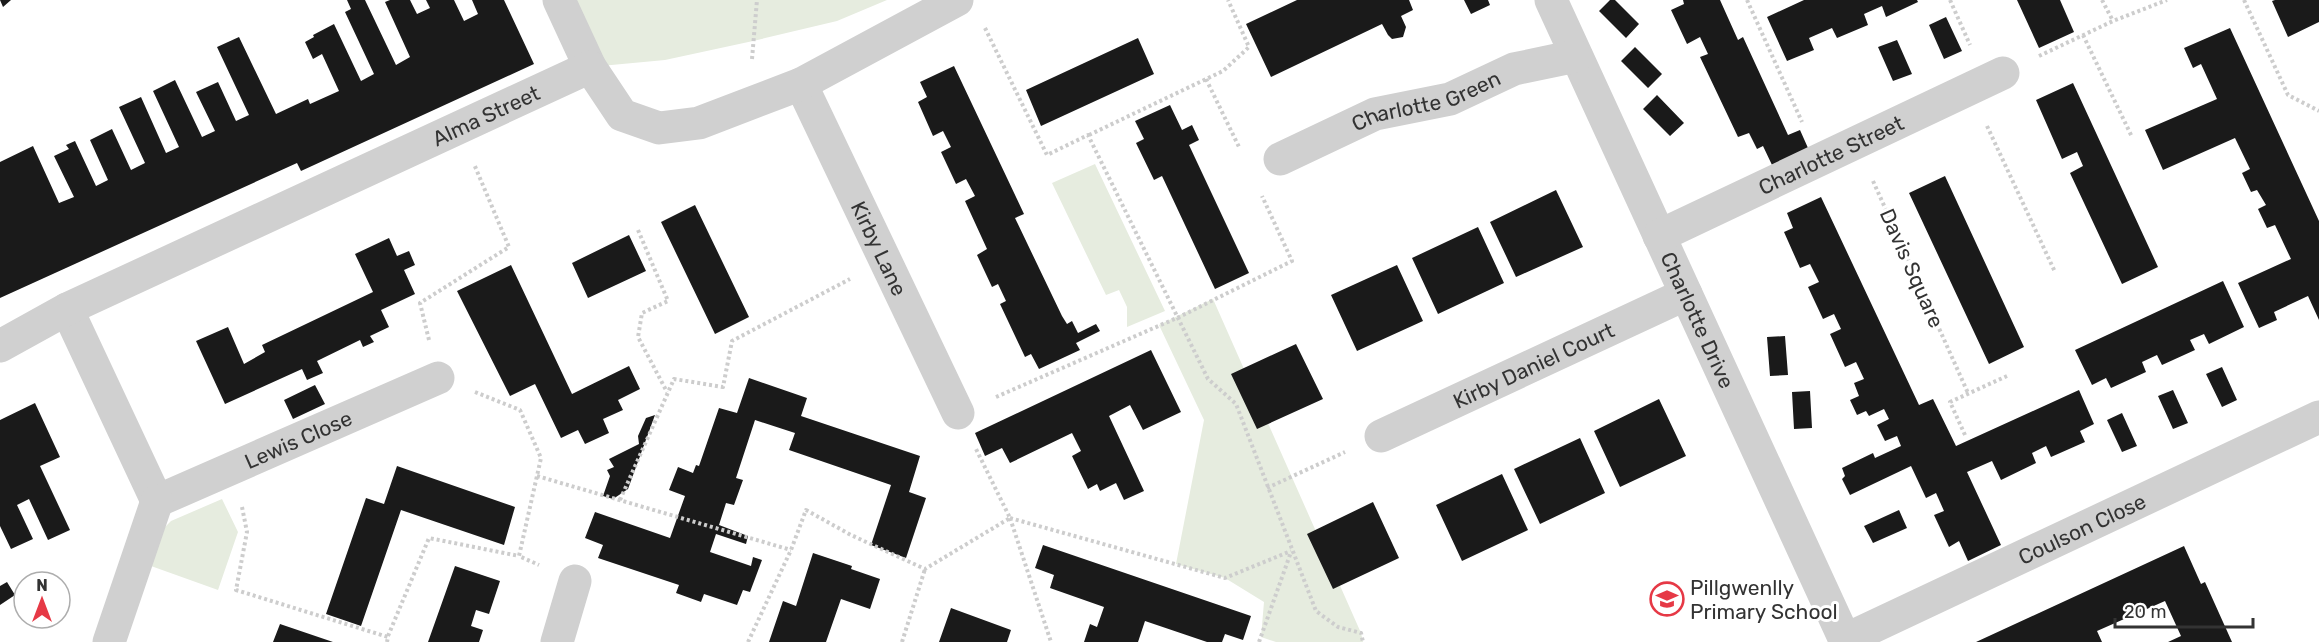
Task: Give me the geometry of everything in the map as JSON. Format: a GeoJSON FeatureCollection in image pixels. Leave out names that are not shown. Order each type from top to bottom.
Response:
{"type":"FeatureCollection","features":[{"type":"Feature","properties":{"kind":"street"},"geometry":{"type":"LineString","coordinates":[[559,0],[590,67],[622,115],[659,128],[699,123],[801,84],[957,0]]}},
{"type":"Feature","properties":{"kind":"street","name":"Charlotte Drive"},"geometry":{"type":"LineString","coordinates":[[1551,0],[1845,640]]}},
{"type":"Feature","properties":{"kind":"street","name":"Charlotte Green"},"geometry":{"type":"LineString","coordinates":[[1280,159],[1375,114],[1450,99],[1514,69],[1576,56]]}},
{"type":"Feature","properties":{"kind":"street","name":"Alma Street"},"geometry":{"type":"LineString","coordinates":[[0,346],[67,309],[590,67]]}},
{"type":"Feature","properties":{"kind":"street","name":"Charlotte Street"},"geometry":{"type":"LineString","coordinates":[[1659,236],[2003,73]]}},
{"type":"Feature","properties":{"kind":"street","name":"Kirby Lane"},"geometry":{"type":"LineString","coordinates":[[801,84],[958,413]]}},
{"type":"Feature","properties":{"kind":"street","name":"Kirby Daniel Court"},"geometry":{"type":"LineString","coordinates":[[1381,436],[1686,294]]}},
{"type":"Feature","properties":{"kind":"street"},"geometry":{"type":"LineString","coordinates":[[67,309],[157,501],[109,642]]}},
{"type":"Feature","properties":{"kind":"street","name":"Lewis Close"},"geometry":{"type":"LineString","coordinates":[[157,501],[438,378]]}},
{"type":"Feature","properties":{"kind":"street","name":"Coulson Close"},"geometry":{"type":"LineString","coordinates":[[1845,640],[2319,417]]}},
{"type":"Feature","properties":{"kind":"street"},"geometry":{"type":"LineString","coordinates":[[556,642],[575,581]]}},
{"type":"Feature","properties":{"kind":"path"},"geometry":{"type":"LineString","coordinates":[[748,104],[757,0]]}},
{"type":"Feature","properties":{"kind":"path"},"geometry":{"type":"LineString","coordinates":[[982,21],[1047,155],[1223,71],[1249,47],[1228,0]]}},
{"type":"Feature","properties":{"kind":"path"},"geometry":{"type":"LineString","coordinates":[[1747,0],[1820,160]]}},
{"type":"Feature","properties":{"kind":"path"},"geometry":{"type":"LineString","coordinates":[[1950,0],[1973,51],[1970,89],[2055,272]]}},
{"type":"Feature","properties":{"kind":"path"},"geometry":{"type":"LineString","coordinates":[[2102,0],[2113,21]]}},
{"type":"Feature","properties":{"kind":"path"},"geometry":{"type":"LineString","coordinates":[[2003,73],[2113,21],[2167,0]]}},
{"type":"Feature","properties":{"kind":"path"},"geometry":{"type":"LineString","coordinates":[[2244,0],[2288,95],[2319,111]]}},
{"type":"Feature","properties":{"kind":"path"},"geometry":{"type":"LineString","coordinates":[[2083,35],[2132,137]]}},
{"type":"Feature","properties":{"kind":"path"},"geometry":{"type":"LineString","coordinates":[[1206,79],[1241,152]]}},
{"type":"Feature","properties":{"kind":"path"},"geometry":{"type":"LineString","coordinates":[[458,128],[508,247],[420,303],[438,378],[520,410],[541,458],[519,556]]}},
{"type":"Feature","properties":{"kind":"path"},"geometry":{"type":"LineString","coordinates":[[1088,135],[1208,379],[1236,404],[1316,610],[1338,627],[1361,633],[1363,642]]}},
{"type":"Feature","properties":{"kind":"path","name":"Davis Square"},"geometry":{"type":"LineString","coordinates":[[1855,143],[1968,393]]}},
{"type":"Feature","properties":{"kind":"path"},"geometry":{"type":"LineString","coordinates":[[1051,642],[1010,518],[958,413],[1179,317],[1292,261],[1260,193]]}},
{"type":"Feature","properties":{"kind":"path"},"geometry":{"type":"LineString","coordinates":[[638,230],[668,301],[642,313],[638,338],[668,393]]}},
{"type":"Feature","properties":{"kind":"path"},"geometry":{"type":"LineString","coordinates":[[620,500],[674,379],[723,387],[732,341],[886,261]]}},
{"type":"Feature","properties":{"kind":"path"},"geometry":{"type":"LineString","coordinates":[[1965,435],[1950,402],[2007,376]]}},
{"type":"Feature","properties":{"kind":"path"},"geometry":{"type":"LineString","coordinates":[[1267,488],[1381,436]]}},
{"type":"Feature","properties":{"kind":"path"},"geometry":{"type":"LineString","coordinates":[[234,468],[247,532],[236,590],[387,639],[429,538],[519,556],[575,581]]}},
{"type":"Feature","properties":{"kind":"path"},"geometry":{"type":"LineString","coordinates":[[537,476],[790,550]]}},
{"type":"Feature","properties":{"kind":"path"},"geometry":{"type":"LineString","coordinates":[[748,642],[806,510],[851,535],[925,569]]}},
{"type":"Feature","properties":{"kind":"path"},"geometry":{"type":"LineString","coordinates":[[902,642],[925,569],[1010,518],[1225,578],[1292,551]]}},
{"type":"Feature","properties":{"kind":"path"},"geometry":{"type":"LineString","coordinates":[[1259,642],[1292,551]]}},
{"type":"Feature","properties":{"kind":"shaded area"},"geometry":{"type":"Polygon","coordinates":[[[559,0],[887,0],[837,21],[753,41],[665,60],[590,67],[559,0]]]}},
{"type":"Feature","properties":{"kind":"shaded area"},"geometry":{"type":"Polygon","coordinates":[[[1095,164],[1165,311],[1127,327],[1127,307],[1119,290],[1106,295],[1052,183],[1095,164]]]}},
{"type":"Feature","properties":{"kind":"shaded area"},"geometry":{"type":"Polygon","coordinates":[[[1213,299],[1363,642],[1276,642],[1261,637],[1264,602],[1225,578],[1176,564],[1204,420],[1159,325],[1213,299]]]}},
{"type":"Feature","properties":{"kind":"shaded area"},"geometry":{"type":"Polygon","coordinates":[[[222,499],[238,532],[218,590],[151,566],[164,528],[171,521],[222,499]]]}},
{"type":"Feature","properties":{"kind":"building"},"geometry":{"type":"Polygon","coordinates":[[[0,0],[11,0],[3,7],[0,0]]]}},
{"type":"Feature","properties":{"kind":"building"},"geometry":{"type":"Polygon","coordinates":[[[347,0],[365,0],[396,65],[410,57],[385,2],[410,0],[417,14],[430,8],[426,0],[454,0],[464,21],[478,14],[472,0],[504,0],[534,64],[301,171],[297,163],[0,298],[0,162],[33,146],[59,203],[74,197],[54,156],[69,149],[66,145],[75,141],[96,186],[108,180],[90,140],[112,129],[131,170],[145,163],[119,107],[141,97],[166,153],[179,147],[153,91],[175,80],[202,137],[215,131],[196,92],[218,82],[236,121],[249,115],[217,47],[239,37],[276,114],[308,99],[310,104],[339,91],[322,54],[313,59],[305,42],[334,24],[361,81],[374,74],[345,12],[351,9],[347,0]]]}},
{"type":"Feature","properties":{"kind":"building"},"geometry":{"type":"Polygon","coordinates":[[[1297,0],[1409,0],[1413,10],[1401,16],[1406,27],[1403,37],[1392,39],[1382,24],[1271,77],[1246,24],[1297,0]]]}},
{"type":"Feature","properties":{"kind":"building"},"geometry":{"type":"Polygon","coordinates":[[[1464,0],[1488,0],[1490,5],[1471,14],[1464,0]]]}},
{"type":"Feature","properties":{"kind":"building"},"geometry":{"type":"Polygon","coordinates":[[[1610,0],[1615,0],[1639,24],[1626,38],[1599,11],[1610,0]]]}},
{"type":"Feature","properties":{"kind":"building"},"geometry":{"type":"Polygon","coordinates":[[[1683,0],[1720,0],[1738,40],[1743,37],[1788,135],[1800,130],[1808,148],[1772,165],[1763,146],[1757,149],[1749,133],[1738,137],[1700,57],[1708,54],[1700,37],[1687,44],[1671,10],[1684,4],[1683,0]]]}},
{"type":"Feature","properties":{"kind":"building"},"geometry":{"type":"Polygon","coordinates":[[[1804,0],[1917,0],[1918,2],[1886,17],[1882,6],[1864,14],[1868,25],[1837,38],[1832,28],[1809,38],[1814,50],[1787,61],[1767,17],[1804,0]]]}},
{"type":"Feature","properties":{"kind":"building"},"geometry":{"type":"Polygon","coordinates":[[[2017,0],[2060,0],[2074,32],[2039,48],[2017,0]]]}},
{"type":"Feature","properties":{"kind":"building"},"geometry":{"type":"Polygon","coordinates":[[[2319,0],[2319,22],[2288,37],[2272,1],[2319,0]]]}},
{"type":"Feature","properties":{"kind":"building"},"geometry":{"type":"Polygon","coordinates":[[[1946,17],[1962,51],[1944,59],[1929,25],[1946,17]]]}},
{"type":"Feature","properties":{"kind":"building"},"geometry":{"type":"Polygon","coordinates":[[[2230,28],[2319,221],[2319,320],[2308,296],[2274,312],[2277,320],[2259,328],[2238,283],[2291,259],[2275,225],[2267,228],[2258,209],[2266,205],[2257,190],[2251,192],[2242,173],[2250,169],[2235,138],[2163,170],[2145,130],[2217,99],[2201,64],[2193,68],[2184,48],[2230,28]]]}},
{"type":"Feature","properties":{"kind":"building"},"geometry":{"type":"Polygon","coordinates":[[[1138,38],[1154,74],[1041,126],[1026,90],[1138,38]]]}},
{"type":"Feature","properties":{"kind":"building"},"geometry":{"type":"Polygon","coordinates":[[[1897,40],[1912,74],[1893,81],[1878,47],[1897,40]]]}},
{"type":"Feature","properties":{"kind":"building"},"geometry":{"type":"Polygon","coordinates":[[[1635,47],[1662,74],[1648,88],[1621,61],[1635,47]]]}},
{"type":"Feature","properties":{"kind":"building"},"geometry":{"type":"Polygon","coordinates":[[[954,66],[1024,214],[1015,218],[1062,316],[1067,324],[1072,321],[1078,333],[1096,324],[1100,331],[1076,343],[1080,350],[1039,369],[1031,354],[1025,357],[1000,304],[1006,301],[998,284],[992,287],[977,255],[987,249],[965,201],[975,196],[966,179],[956,184],[941,152],[951,147],[943,131],[933,136],[918,102],[927,97],[920,82],[954,66]]]}},
{"type":"Feature","properties":{"kind":"building"},"geometry":{"type":"Polygon","coordinates":[[[2073,83],[2158,267],[2122,284],[2070,173],[2083,166],[2077,152],[2062,159],[2036,100],[2073,83]]]}},
{"type":"Feature","properties":{"kind":"building"},"geometry":{"type":"Polygon","coordinates":[[[1657,95],[1684,123],[1670,136],[1643,109],[1657,95]]]}},
{"type":"Feature","properties":{"kind":"building"},"geometry":{"type":"Polygon","coordinates":[[[1170,105],[1182,130],[1192,125],[1199,140],[1189,145],[1249,273],[1215,289],[1162,176],[1154,180],[1136,143],[1144,139],[1135,121],[1170,105]]]}},
{"type":"Feature","properties":{"kind":"building"},"geometry":{"type":"Polygon","coordinates":[[[1945,176],[2024,347],[1989,364],[1909,193],[1945,176]]]}},
{"type":"Feature","properties":{"kind":"building"},"geometry":{"type":"Polygon","coordinates":[[[1556,190],[1583,247],[1516,277],[1490,222],[1556,190]]]}},
{"type":"Feature","properties":{"kind":"building"},"geometry":{"type":"Polygon","coordinates":[[[1821,197],[1919,405],[1933,399],[1956,446],[2079,390],[2094,424],[2080,431],[2085,442],[2051,457],[2046,446],[2032,453],[2036,463],[2001,480],[1992,461],[1967,472],[2001,545],[1968,561],[1959,541],[1949,547],[1934,515],[1944,511],[1936,493],[1926,498],[1911,466],[1850,495],[1842,479],[1845,476],[1842,468],[1873,453],[1875,458],[1901,446],[1897,436],[1885,441],[1877,425],[1889,419],[1884,409],[1869,416],[1866,411],[1857,415],[1850,400],[1859,396],[1854,383],[1864,379],[1856,362],[1845,367],[1830,334],[1841,329],[1834,314],[1823,319],[1808,287],[1819,282],[1810,264],[1800,268],[1784,232],[1793,228],[1787,213],[1821,197]]]}},
{"type":"Feature","properties":{"kind":"building"},"geometry":{"type":"Polygon","coordinates":[[[695,205],[749,317],[715,334],[661,222],[695,205]]]}},
{"type":"Feature","properties":{"kind":"building"},"geometry":{"type":"Polygon","coordinates":[[[1478,227],[1504,283],[1438,314],[1412,258],[1478,227]]]}},
{"type":"Feature","properties":{"kind":"building"},"geometry":{"type":"Polygon","coordinates":[[[629,235],[646,271],[588,298],[572,263],[629,235]]]}},
{"type":"Feature","properties":{"kind":"building"},"geometry":{"type":"Polygon","coordinates":[[[389,238],[397,256],[409,251],[415,265],[404,270],[415,294],[381,310],[389,327],[370,336],[374,342],[363,347],[360,340],[317,361],[323,373],[307,380],[302,369],[225,404],[196,341],[228,327],[244,364],[265,352],[262,345],[373,292],[355,254],[389,238]]]}},
{"type":"Feature","properties":{"kind":"building"},"geometry":{"type":"Polygon","coordinates":[[[511,265],[572,394],[629,366],[640,389],[618,400],[623,410],[603,419],[609,433],[585,444],[578,430],[561,438],[535,384],[510,396],[457,291],[511,265]]]}},
{"type":"Feature","properties":{"kind":"building"},"geometry":{"type":"Polygon","coordinates":[[[1397,265],[1423,321],[1357,351],[1331,295],[1397,265]]]}},
{"type":"Feature","properties":{"kind":"building"},"geometry":{"type":"Polygon","coordinates":[[[2223,281],[2244,327],[2209,344],[2204,334],[2190,340],[2195,350],[2162,365],[2157,355],[2142,362],[2146,372],[2111,388],[2106,378],[2092,385],[2075,350],[2223,281]]]}},
{"type":"Feature","properties":{"kind":"building"},"geometry":{"type":"Polygon","coordinates":[[[1785,336],[1788,375],[1770,376],[1767,337],[1785,336]]]}},
{"type":"Feature","properties":{"kind":"building"},"geometry":{"type":"Polygon","coordinates":[[[1296,344],[1323,399],[1257,429],[1231,374],[1296,344]]]}},
{"type":"Feature","properties":{"kind":"building"},"geometry":{"type":"Polygon","coordinates":[[[1151,350],[1181,412],[1143,430],[1130,405],[1109,416],[1144,491],[1124,500],[1116,483],[1100,491],[1097,484],[1088,489],[1072,456],[1081,451],[1072,433],[1010,463],[1002,448],[985,456],[975,433],[1151,350]]]}},
{"type":"Feature","properties":{"kind":"building"},"geometry":{"type":"Polygon","coordinates":[[[2222,367],[2237,400],[2222,407],[2206,374],[2222,367]]]}},
{"type":"Feature","properties":{"kind":"building"},"geometry":{"type":"Polygon","coordinates":[[[749,378],[807,398],[801,416],[920,456],[909,492],[926,498],[906,558],[871,545],[891,485],[789,450],[795,433],[755,420],[736,478],[743,480],[734,505],[726,503],[719,525],[748,536],[746,544],[716,534],[710,552],[751,566],[753,557],[762,560],[750,592],[743,590],[737,605],[704,594],[701,602],[676,593],[679,585],[598,558],[603,545],[585,538],[595,512],[670,538],[685,496],[669,490],[678,467],[693,473],[696,465],[699,466],[719,408],[737,413],[749,378]]]}},
{"type":"Feature","properties":{"kind":"building"},"geometry":{"type":"Polygon","coordinates":[[[315,385],[325,404],[293,419],[284,400],[315,385]]]}},
{"type":"Feature","properties":{"kind":"building"},"geometry":{"type":"Polygon","coordinates":[[[2173,390],[2188,423],[2173,429],[2158,396],[2173,390]]]}},
{"type":"Feature","properties":{"kind":"building"},"geometry":{"type":"Polygon","coordinates":[[[1810,391],[1812,428],[1794,429],[1792,392],[1810,391]]]}},
{"type":"Feature","properties":{"kind":"building"},"geometry":{"type":"Polygon","coordinates":[[[1659,399],[1686,456],[1620,487],[1594,431],[1659,399]]]}},
{"type":"Feature","properties":{"kind":"building"},"geometry":{"type":"Polygon","coordinates":[[[35,403],[60,457],[40,466],[70,530],[48,540],[29,499],[17,505],[33,539],[11,549],[0,526],[0,420],[35,403]]]}},
{"type":"Feature","properties":{"kind":"building"},"geometry":{"type":"Polygon","coordinates":[[[2122,413],[2137,446],[2122,452],[2107,420],[2122,413]]]}},
{"type":"Feature","properties":{"kind":"building"},"geometry":{"type":"Polygon","coordinates":[[[655,415],[628,489],[613,499],[603,496],[610,476],[607,470],[614,467],[609,459],[639,444],[638,436],[646,418],[655,415]]]}},
{"type":"Feature","properties":{"kind":"building"},"geometry":{"type":"Polygon","coordinates":[[[1580,438],[1605,493],[1540,524],[1514,469],[1580,438]]]}},
{"type":"Feature","properties":{"kind":"building"},"geometry":{"type":"Polygon","coordinates":[[[397,466],[515,507],[504,545],[401,510],[361,626],[326,614],[366,498],[384,504],[397,466]]]}},
{"type":"Feature","properties":{"kind":"building"},"geometry":{"type":"Polygon","coordinates":[[[1502,474],[1528,530],[1462,561],[1436,505],[1502,474]]]}},
{"type":"Feature","properties":{"kind":"building"},"geometry":{"type":"Polygon","coordinates":[[[1373,502],[1399,558],[1333,589],[1307,534],[1373,502]]]}},
{"type":"Feature","properties":{"kind":"building"},"geometry":{"type":"Polygon","coordinates":[[[1899,510],[1907,528],[1873,543],[1864,526],[1899,510]]]}},
{"type":"Feature","properties":{"kind":"building"},"geometry":{"type":"Polygon","coordinates":[[[1043,545],[1251,616],[1243,640],[1225,634],[1222,642],[1207,642],[1145,621],[1138,642],[1084,642],[1090,624],[1097,627],[1104,607],[1050,588],[1054,575],[1035,568],[1043,545]]]}},
{"type":"Feature","properties":{"kind":"building"},"geometry":{"type":"Polygon","coordinates":[[[2184,546],[2201,584],[2205,582],[2232,642],[2168,642],[2181,636],[2165,601],[2097,631],[2102,642],[1976,642],[2184,546]]]}},
{"type":"Feature","properties":{"kind":"building"},"geometry":{"type":"Polygon","coordinates":[[[813,553],[852,566],[851,569],[880,579],[870,609],[841,599],[826,642],[769,642],[783,601],[796,606],[813,553]]]}},
{"type":"Feature","properties":{"kind":"building"},"geometry":{"type":"Polygon","coordinates":[[[455,566],[500,581],[489,614],[476,610],[471,626],[483,630],[479,642],[428,642],[455,566]]]}},
{"type":"Feature","properties":{"kind":"building"},"geometry":{"type":"Polygon","coordinates":[[[7,582],[12,590],[12,597],[0,605],[0,586],[7,582]]]}},
{"type":"Feature","properties":{"kind":"building"},"geometry":{"type":"Polygon","coordinates":[[[951,608],[1011,630],[1007,642],[939,642],[951,608]]]}},
{"type":"Feature","properties":{"kind":"building"},"geometry":{"type":"Polygon","coordinates":[[[280,624],[333,642],[273,642],[280,624]]]}},
{"type":"Feature","properties":{"kind":"place","name":"Pillgwenlly Primary School"},"geometry":{"type":"Point","coordinates":[1667,599]}}]}
